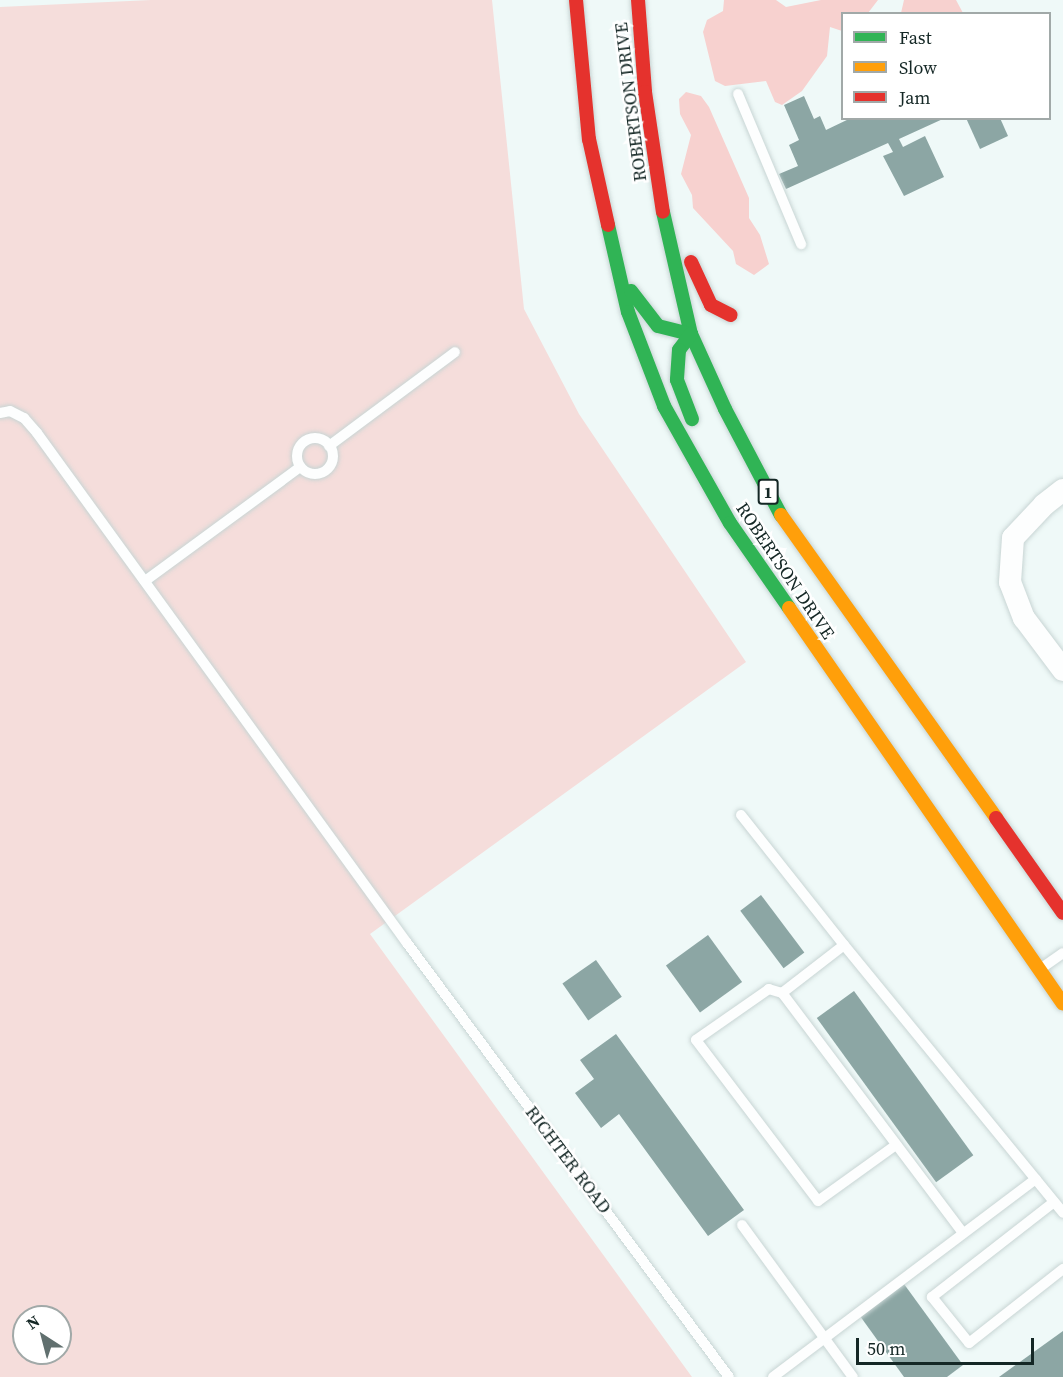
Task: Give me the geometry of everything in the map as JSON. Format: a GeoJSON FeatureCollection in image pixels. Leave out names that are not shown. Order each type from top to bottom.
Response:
{"type":"FeatureCollection","features":[{"type":"Feature","properties":{"kind":"highway","name":"ROBERTSON DRIVE"},"geometry":{"type":"LineString","coordinates":[[576,0],[589,139],[628,312],[664,406],[730,523],[1063,1004]]}},
{"type":"Feature","properties":{"kind":"highway","name":"ROBERTSON DRIVE"},"geometry":{"type":"LineString","coordinates":[[638,0],[649,119],[663,211],[690,334],[774,505],[1063,913]]}},
{"type":"Feature","properties":{"kind":"highway"},"geometry":{"type":"LineString","coordinates":[[649,119],[704,295],[711,305],[731,315]]}},
{"type":"Feature","properties":{"kind":"highway"},"geometry":{"type":"LineString","coordinates":[[618,268],[643,311],[658,326],[690,334],[679,350],[677,380],[698,432]]}},
{"type":"Feature","properties":{"kind":"highway"},"geometry":{"type":"LineString","coordinates":[[718,471],[795,603],[816,649]]}},
{"type":"Feature","properties":{"kind":"street"},"geometry":{"type":"LineString","coordinates":[[1063,490],[1044,505],[1013,538],[1010,582],[1024,618],[1063,670]]}},
{"type":"Feature","properties":{"kind":"lane"},"geometry":{"type":"LineString","coordinates":[[738,94],[801,244]]}},
{"type":"Feature","properties":{"kind":"lane"},"geometry":{"type":"LineString","coordinates":[[329,446],[455,352]]}},
{"type":"Feature","properties":{"kind":"lane","name":"RICHTER ROAD"},"geometry":{"type":"LineString","coordinates":[[0,413],[10,411],[31,425],[407,943],[729,1377]]}},
{"type":"Feature","properties":{"kind":"lane"},"geometry":{"type":"LineString","coordinates":[[316,438],[329,446],[332,461],[321,473],[314,474],[300,467],[297,459],[302,444],[316,438]]}},
{"type":"Feature","properties":{"kind":"lane"},"geometry":{"type":"LineString","coordinates":[[145,581],[300,467]]}},
{"type":"Feature","properties":{"kind":"lane"},"geometry":{"type":"LineString","coordinates":[[741,815],[1063,1213]]}},
{"type":"Feature","properties":{"kind":"lane"},"geometry":{"type":"LineString","coordinates":[[782,993],[844,945]]}},
{"type":"Feature","properties":{"kind":"lane"},"geometry":{"type":"LineString","coordinates":[[1038,970],[1063,952]]}},
{"type":"Feature","properties":{"kind":"lane"},"geometry":{"type":"LineString","coordinates":[[896,1145],[818,1201],[696,1040],[769,989],[782,993],[963,1233]]}},
{"type":"Feature","properties":{"kind":"lane"},"geometry":{"type":"LineString","coordinates":[[773,1377],[1036,1179]]}},
{"type":"Feature","properties":{"kind":"lane"},"geometry":{"type":"LineString","coordinates":[[1054,1202],[932,1297],[969,1343],[1063,1269]]}},
{"type":"Feature","properties":{"kind":"lane"},"geometry":{"type":"LineString","coordinates":[[742,1225],[826,1336],[853,1377]]}},
{"type":"Feature","properties":{"kind":"shaded area"},"geometry":{"type":"Polygon","coordinates":[[[151,0],[492,0],[524,309],[579,414],[746,662],[370,934],[692,1377],[0,1377],[0,7],[151,0]]]}},
{"type":"Feature","properties":{"kind":"shaded area"},"geometry":{"type":"Polygon","coordinates":[[[724,0],[776,0],[786,7],[821,0],[878,0],[869,12],[841,12],[841,31],[830,27],[827,56],[802,91],[782,105],[775,102],[766,81],[725,86],[715,81],[703,32],[707,20],[723,11],[724,0]]]}},
{"type":"Feature","properties":{"kind":"shaded area"},"geometry":{"type":"Polygon","coordinates":[[[904,0],[956,0],[962,12],[901,12],[904,0]]]}},
{"type":"Feature","properties":{"kind":"shaded area"},"geometry":{"type":"Polygon","coordinates":[[[686,92],[701,96],[709,107],[749,198],[749,218],[760,235],[769,264],[754,275],[736,264],[733,251],[693,208],[692,195],[681,174],[691,135],[680,114],[679,99],[686,92]]]}},
{"type":"Feature","properties":{"kind":"building"},"geometry":{"type":"Polygon","coordinates":[[[804,96],[814,119],[820,116],[826,130],[847,120],[941,120],[899,139],[903,147],[925,136],[944,177],[904,196],[883,156],[893,152],[888,143],[786,189],[779,174],[798,166],[789,145],[799,140],[784,105],[804,96]]]}},
{"type":"Feature","properties":{"kind":"building"},"geometry":{"type":"Polygon","coordinates":[[[967,120],[1001,120],[1008,136],[980,149],[967,120]]]}},
{"type":"Feature","properties":{"kind":"building"},"geometry":{"type":"Polygon","coordinates":[[[761,895],[804,953],[784,968],[740,911],[761,895]]]}},
{"type":"Feature","properties":{"kind":"building"},"geometry":{"type":"Polygon","coordinates":[[[708,935],[742,982],[700,1012],[666,966],[708,935]]]}},
{"type":"Feature","properties":{"kind":"building"},"geometry":{"type":"Polygon","coordinates":[[[596,960],[622,997],[588,1020],[562,984],[596,960]]]}},
{"type":"Feature","properties":{"kind":"building"},"geometry":{"type":"Polygon","coordinates":[[[854,991],[973,1155],[936,1182],[817,1018],[854,991]]]}},
{"type":"Feature","properties":{"kind":"building"},"geometry":{"type":"Polygon","coordinates":[[[616,1034],[744,1210],[708,1236],[619,1114],[601,1128],[575,1093],[594,1079],[580,1060],[616,1034]]]}},
{"type":"Feature","properties":{"kind":"building"},"geometry":{"type":"Polygon","coordinates":[[[904,1284],[963,1365],[947,1377],[904,1377],[860,1316],[904,1284]]]}},
{"type":"Feature","properties":{"kind":"building"},"geometry":{"type":"Polygon","coordinates":[[[1063,1331],[1063,1377],[999,1377],[1063,1331]]]}},
{"type":"Feature","properties":{"kind":"traffic: fast"},"geometry":{"type":"LineString","coordinates":[[663,212],[691,334],[725,409],[781,515]]}},
{"type":"Feature","properties":{"kind":"traffic: fast"},"geometry":{"type":"LineString","coordinates":[[608,225],[628,312],[664,406],[730,523],[789,608]]}},
{"type":"Feature","properties":{"kind":"traffic: fast"},"geometry":{"type":"LineString","coordinates":[[631,291],[658,326],[691,334]]}},
{"type":"Feature","properties":{"kind":"traffic: fast"},"geometry":{"type":"LineString","coordinates":[[691,334],[679,350],[677,380],[692,419]]}},
{"type":"Feature","properties":{"kind":"traffic: slow"},"geometry":{"type":"LineString","coordinates":[[781,515],[996,818]]}},
{"type":"Feature","properties":{"kind":"traffic: slow"},"geometry":{"type":"LineString","coordinates":[[789,608],[1063,1003]]}},
{"type":"Feature","properties":{"kind":"traffic: jam"},"geometry":{"type":"LineString","coordinates":[[576,0],[589,139],[608,225]]}},
{"type":"Feature","properties":{"kind":"traffic: jam"},"geometry":{"type":"LineString","coordinates":[[638,0],[645,92],[663,212]]}},
{"type":"Feature","properties":{"kind":"traffic: jam"},"geometry":{"type":"LineString","coordinates":[[691,262],[711,305],[731,315]]}},
{"type":"Feature","properties":{"kind":"traffic: jam"},"geometry":{"type":"LineString","coordinates":[[996,818],[1063,913]]}}]}
